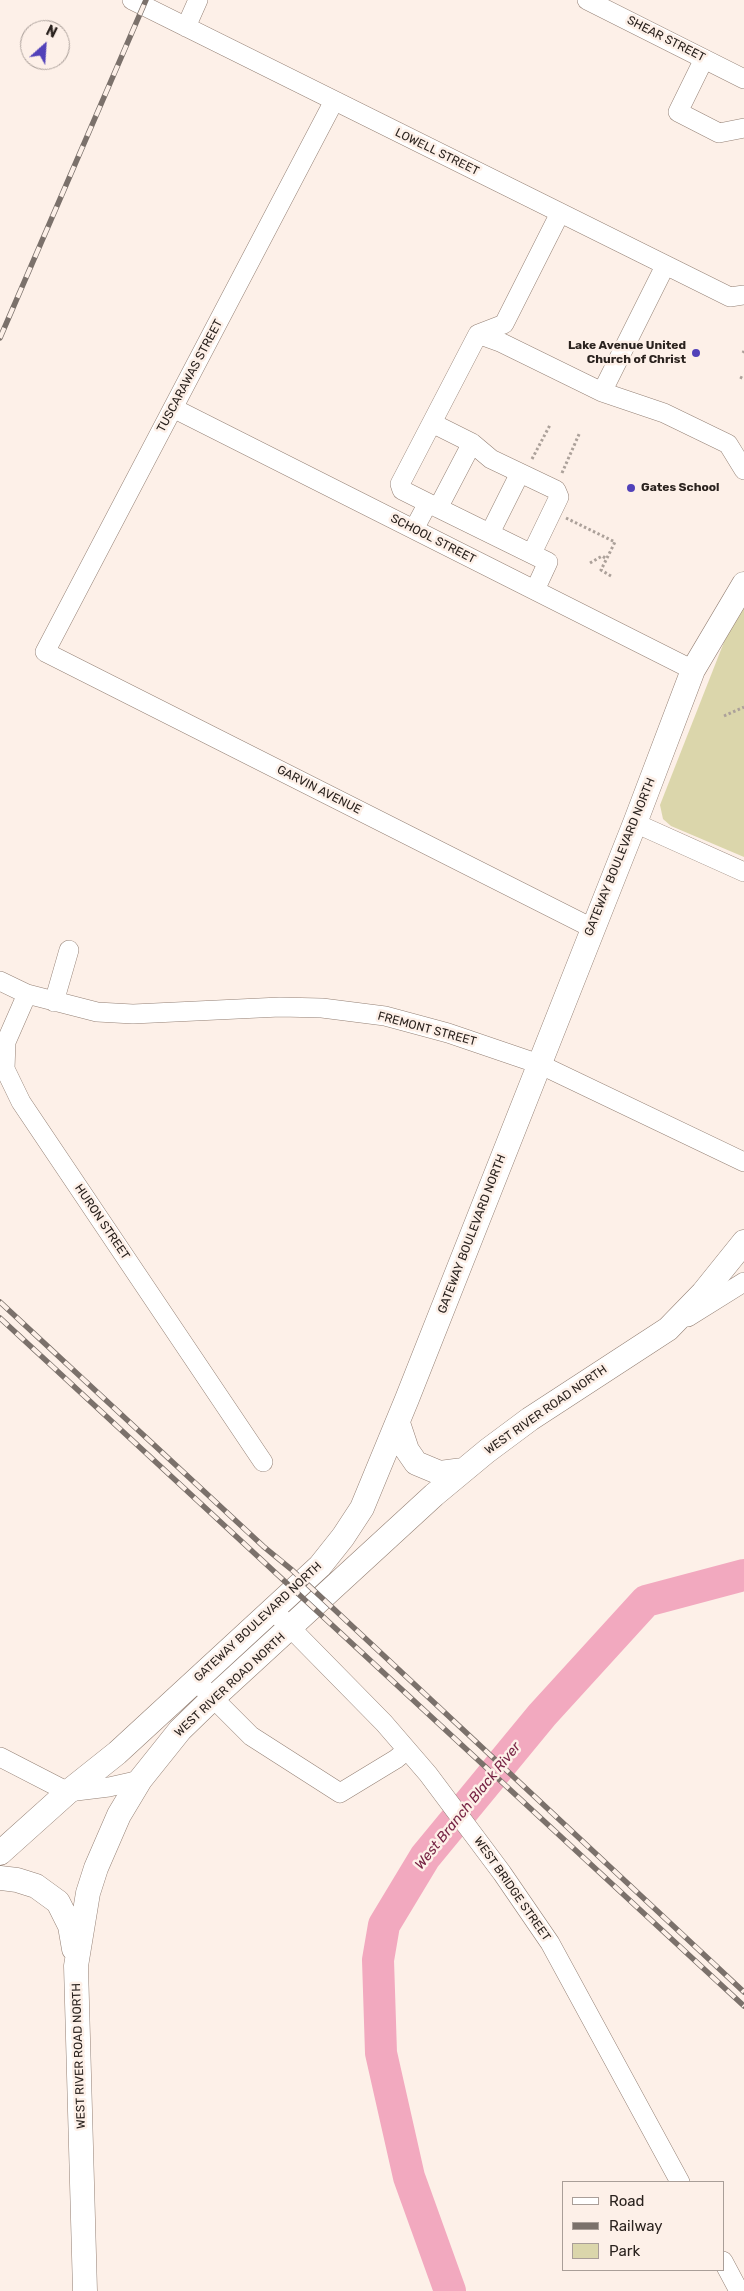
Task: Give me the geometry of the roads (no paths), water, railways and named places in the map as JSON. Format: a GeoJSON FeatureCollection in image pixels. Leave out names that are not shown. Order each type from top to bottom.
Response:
{"type":"FeatureCollection","features":[{"type":"Feature","properties":{"kind":"main road","name":"GATEWAY BOULEVARD NORTH"},"geometry":{"type":"LineString","coordinates":[[0,1853],[68,1792],[117,1753],[320,1566],[343,1537],[362,1508],[398,1423],[635,823],[693,670],[744,584]]}},
{"type":"Feature","properties":{"kind":"main road"},"geometry":{"type":"LineString","coordinates":[[668,1329],[703,1293],[744,1242]]}},
{"type":"Feature","properties":{"kind":"main road","name":"WEST RIVER ROAD NORTH"},"geometry":{"type":"LineString","coordinates":[[85,2291],[76,1966],[88,1893],[96,1868],[119,1815],[140,1780],[180,1730],[213,1698],[464,1470],[530,1419],[668,1329]]}},
{"type":"Feature","properties":{"kind":"main road"},"geometry":{"type":"LineString","coordinates":[[398,1423],[407,1450],[416,1463],[440,1473],[464,1470]]}},
{"type":"Feature","properties":{"kind":"main road"},"geometry":{"type":"LineString","coordinates":[[0,1878],[17,1880],[36,1886],[58,1902],[70,1926],[76,1966]]}},
{"type":"Feature","properties":{"kind":"street","name":"LOWELL STREET"},"geometry":{"type":"LineString","coordinates":[[132,0],[730,297],[744,295]]}},
{"type":"Feature","properties":{"kind":"street"},"geometry":{"type":"LineString","coordinates":[[186,27],[198,0]]}},
{"type":"Feature","properties":{"kind":"street","name":"SHEAR STREET"},"geometry":{"type":"LineString","coordinates":[[587,0],[744,79]]}},
{"type":"Feature","properties":{"kind":"street"},"geometry":{"type":"LineString","coordinates":[[704,58],[678,112],[719,133],[744,128]]}},
{"type":"Feature","properties":{"kind":"street","name":"TUSCARAWAS STREET"},"geometry":{"type":"LineString","coordinates":[[46,652],[334,101]]}},
{"type":"Feature","properties":{"kind":"street"},"geometry":{"type":"LineString","coordinates":[[535,590],[548,562],[402,490],[400,484],[478,334],[504,324],[560,213]]}},
{"type":"Feature","properties":{"kind":"street"},"geometry":{"type":"LineString","coordinates":[[602,392],[666,266]]}},
{"type":"Feature","properties":{"kind":"street"},"geometry":{"type":"LineString","coordinates":[[478,334],[500,342],[602,392],[664,413],[736,441],[744,470]]}},
{"type":"Feature","properties":{"kind":"street","name":"SCHOOL STREET"},"geometry":{"type":"LineString","coordinates":[[173,408],[693,670]]}},
{"type":"Feature","properties":{"kind":"street"},"geometry":{"type":"LineString","coordinates":[[432,423],[472,444],[492,458],[556,490],[558,497],[525,550],[503,574]]}},
{"type":"Feature","properties":{"kind":"street"},"geometry":{"type":"LineString","coordinates":[[414,529],[433,506],[472,444]]}},
{"type":"Feature","properties":{"kind":"street"},"geometry":{"type":"LineString","coordinates":[[490,532],[520,473]]}},
{"type":"Feature","properties":{"kind":"street","name":"GARVIN AVENUE"},"geometry":{"type":"LineString","coordinates":[[46,652],[592,928]]}},
{"type":"Feature","properties":{"kind":"street"},"geometry":{"type":"LineString","coordinates":[[635,823],[744,872]]}},
{"type":"Feature","properties":{"kind":"street"},"geometry":{"type":"LineString","coordinates":[[54,1002],[69,950]]}},
{"type":"Feature","properties":{"kind":"street"},"geometry":{"type":"LineString","coordinates":[[0,981],[27,994]]}},
{"type":"Feature","properties":{"kind":"street","name":"FREMONT STREET"},"geometry":{"type":"LineString","coordinates":[[27,994],[97,1012],[133,1014],[280,1007],[356,1012],[416,1024],[539,1064],[744,1162]]}},
{"type":"Feature","properties":{"kind":"street","name":"HURON STREET"},"geometry":{"type":"LineString","coordinates":[[27,994],[6,1042],[5,1069],[21,1102],[263,1462]]}},
{"type":"Feature","properties":{"kind":"street","name":"WEST RIVER ROAD NORTH"},"geometry":{"type":"LineString","coordinates":[[668,1329],[744,1282]]}},
{"type":"Feature","properties":{"kind":"street","name":"WEST BRIDGE STREET"},"geometry":{"type":"LineString","coordinates":[[273,1610],[428,1774],[502,1873],[550,1943],[679,2181]]}},
{"type":"Feature","properties":{"kind":"street"},"geometry":{"type":"LineString","coordinates":[[196,1680],[251,1736],[340,1793],[396,1759],[407,1750]]}},
{"type":"Feature","properties":{"kind":"street"},"geometry":{"type":"LineString","coordinates":[[0,1757],[68,1792],[109,1787],[140,1780]]}},
{"type":"Feature","properties":{"kind":"street"},"geometry":{"type":"LineString","coordinates":[[724,2263],[739,2291]]}},
{"type":"Feature","properties":{"kind":"waterway","name":"West Branch Black River"},"geometry":{"type":"LineString","coordinates":[[450,2291],[409,2177],[381,2053],[378,1960],[384,1925],[425,1857],[542,1715],[646,1601],[744,1575]]}},
{"type":"Feature","properties":{"kind":"railway"},"geometry":{"type":"LineString","coordinates":[[0,338],[146,0]]}},
{"type":"Feature","properties":{"kind":"railway"},"geometry":{"type":"LineString","coordinates":[[0,1302],[263,1546],[291,1569],[744,1992]]}},
{"type":"Feature","properties":{"kind":"railway"},"geometry":{"type":"LineString","coordinates":[[0,1318],[744,2006]]}},
{"type":"Feature","properties":{"kind":"place","name":"Lake Avenue United Church of Christ"},"geometry":{"type":"Point","coordinates":[696,353]}},
{"type":"Feature","properties":{"kind":"place","name":"Gates School"},"geometry":{"type":"Point","coordinates":[631,488]}}]}
